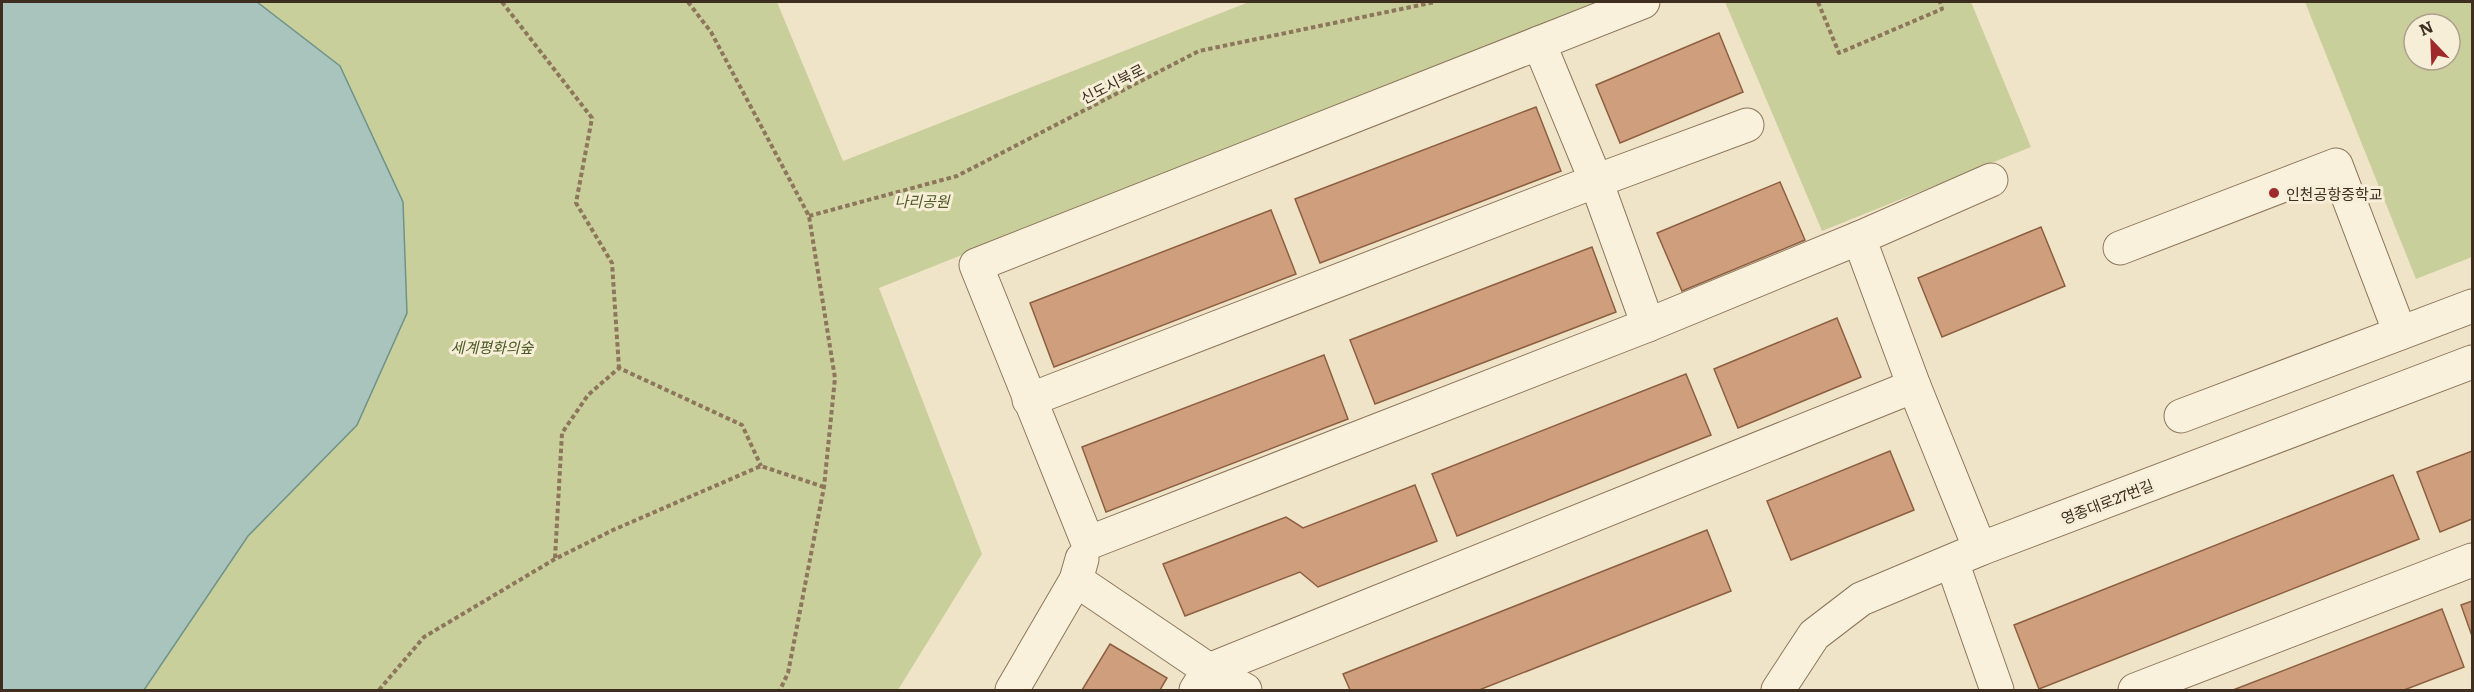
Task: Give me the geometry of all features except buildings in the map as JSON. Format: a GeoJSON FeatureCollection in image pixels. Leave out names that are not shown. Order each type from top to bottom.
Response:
{"type":"FeatureCollection","features":[{"type":"Feature","properties":{"kind":"street"},"geometry":{"type":"LineString","coordinates":[[1011,690],[1076,580],[1088,543],[976,265],[1643,2]]}},
{"type":"Feature","properties":{"kind":"street"},"geometry":{"type":"LineString","coordinates":[[1539,43],[1596,181],[1648,325]]}},
{"type":"Feature","properties":{"kind":"street"},"geometry":{"type":"LineString","coordinates":[[1029,400],[1747,125]]}},
{"type":"Feature","properties":{"kind":"street"},"geometry":{"type":"LineString","coordinates":[[2120,248],[2336,165],[2400,333]]}},
{"type":"Feature","properties":{"kind":"street"},"geometry":{"type":"LineString","coordinates":[[1088,543],[1648,325],[1991,180]]}},
{"type":"Feature","properties":{"kind":"street"},"geometry":{"type":"LineString","coordinates":[[1858,238],[1914,386],[1966,555],[1997,690]]}},
{"type":"Feature","properties":{"kind":"street"},"geometry":{"type":"LineString","coordinates":[[2181,416],[2472,306]]}},
{"type":"Feature","properties":{"kind":"street","name":"영종대로27번길"},"geometry":{"type":"LineString","coordinates":[[1778,690],[1814,635],[1861,599],[1966,555],[2472,362]]}},
{"type":"Feature","properties":{"kind":"street"},"geometry":{"type":"LineString","coordinates":[[1203,680],[1914,386]]}},
{"type":"Feature","properties":{"kind":"street"},"geometry":{"type":"LineString","coordinates":[[2135,690],[2472,560]]}},
{"type":"Feature","properties":{"kind":"street"},"geometry":{"type":"LineString","coordinates":[[1076,580],[1203,680],[1245,690]]}},
{"type":"Feature","properties":{"kind":"path"},"geometry":{"type":"LineString","coordinates":[[502,2],[592,118],[576,203],[612,262],[619,368]]}},
{"type":"Feature","properties":{"kind":"path"},"geometry":{"type":"LineString","coordinates":[[688,2],[711,32],[809,216],[835,378],[824,487],[788,673],[780,690]]}},
{"type":"Feature","properties":{"kind":"path","name":"신도시북로"},"geometry":{"type":"LineString","coordinates":[[809,216],[957,176],[1199,51],[1435,2]]}},
{"type":"Feature","properties":{"kind":"path"},"geometry":{"type":"LineString","coordinates":[[1818,2],[1839,53],[1942,9],[1940,2]]}},
{"type":"Feature","properties":{"kind":"path"},"geometry":{"type":"LineString","coordinates":[[619,368],[742,425],[761,466]]}},
{"type":"Feature","properties":{"kind":"path"},"geometry":{"type":"LineString","coordinates":[[555,559],[562,433],[588,394],[619,368]]}},
{"type":"Feature","properties":{"kind":"path"},"geometry":{"type":"LineString","coordinates":[[379,690],[424,637],[555,559],[613,530],[761,466],[824,487]]}},
{"type":"Feature","properties":{"kind":"green space","name":"세계평화의숲"},"geometry":{"type":"Polygon","coordinates":[[[2,2],[777,2],[843,161],[1249,2],[1596,2],[879,288],[982,554],[898,690],[2,690],[2,2]]]}},
{"type":"Feature","properties":{"kind":"green space"},"geometry":{"type":"Polygon","coordinates":[[[1725,2],[1971,2],[2031,147],[1822,231],[1725,2]]]}},
{"type":"Feature","properties":{"kind":"green space"},"geometry":{"type":"Polygon","coordinates":[[[2305,2],[2472,2],[2472,257],[2416,279],[2305,2]]]}},
{"type":"Feature","properties":{"kind":"water"},"geometry":{"type":"Polygon","coordinates":[[[2,2],[257,2],[340,66],[403,202],[407,313],[357,425],[248,536],[144,690],[2,690],[2,2]]]}},
{"type":"Feature","properties":{"kind":"place","name":"인천공항중학교"},"geometry":{"type":"Point","coordinates":[2274,193]}},
{"type":"Feature","properties":{"kind":"park label","name":"나리공원"},"geometry":{"type":"Point","coordinates":[922,200]}}]}
